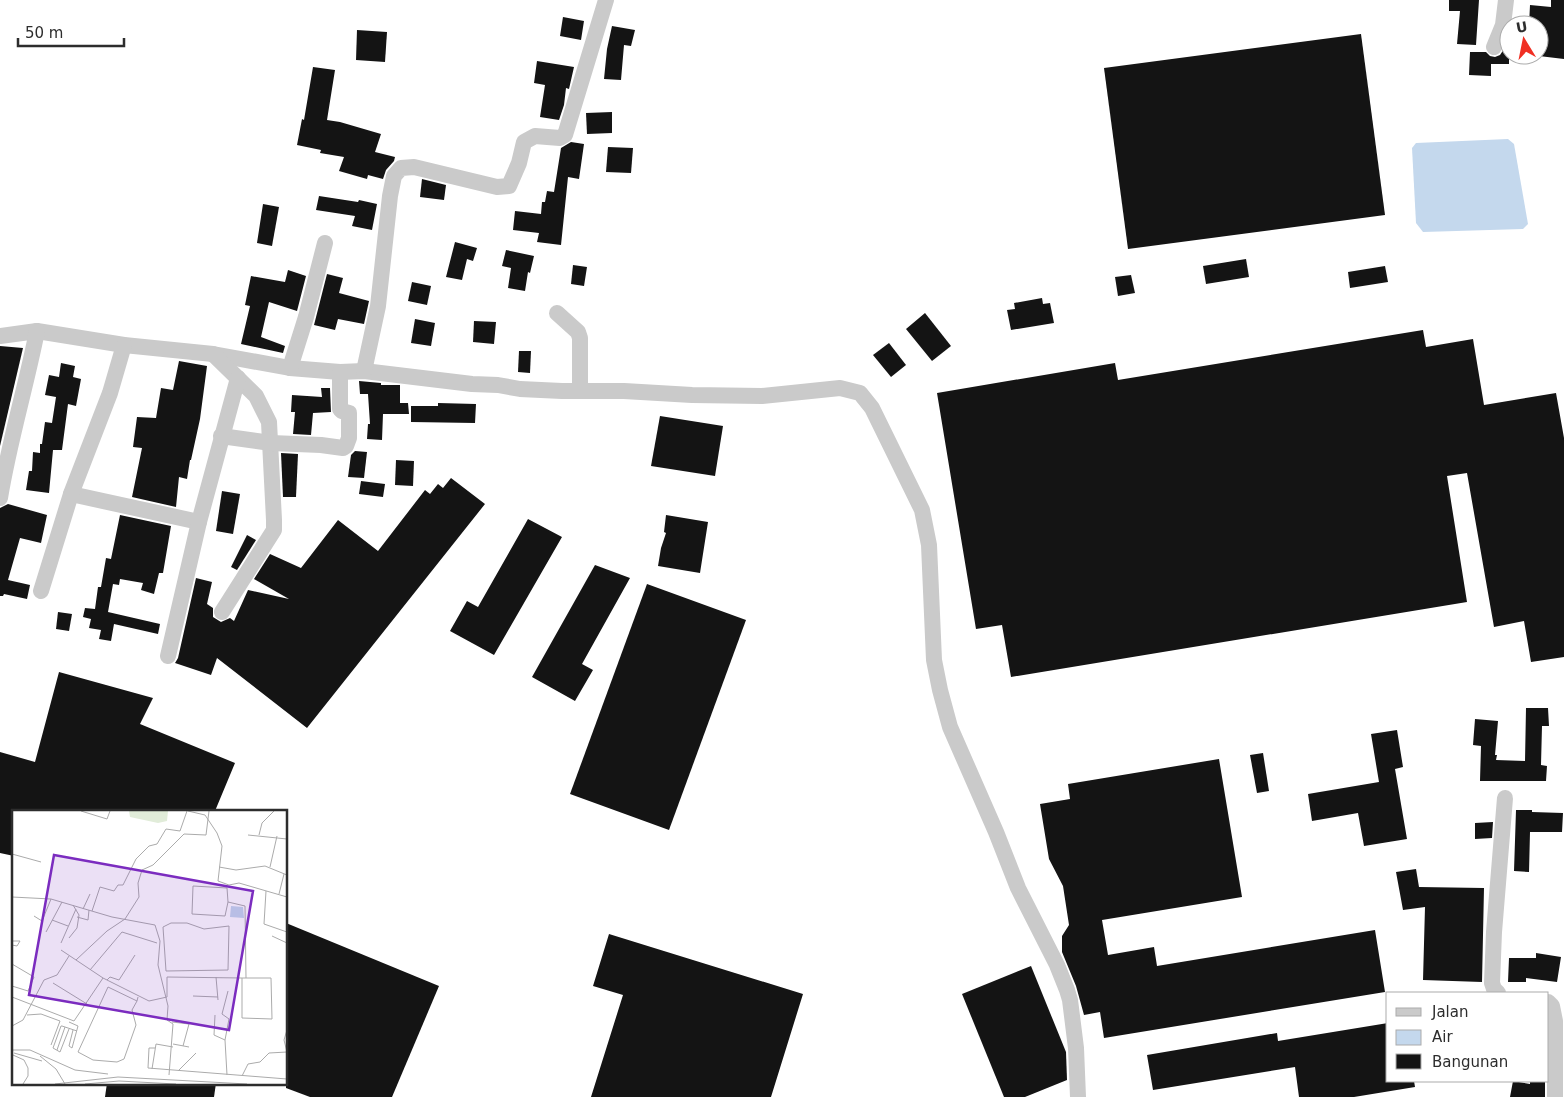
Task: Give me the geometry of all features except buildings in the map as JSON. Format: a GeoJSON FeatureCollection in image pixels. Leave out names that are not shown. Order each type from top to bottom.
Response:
{"type":"FeatureCollection","features":[{"type":"Feature","properties":{"kind":"street"},"geometry":{"type":"LineString","coordinates":[[364,371],[378,306],[394,176],[401,168],[414,167],[497,187],[509,186],[519,163],[524,142],[535,136],[560,138],[565,134],[606,0]]}},
{"type":"Feature","properties":{"kind":"street"},"geometry":{"type":"LineString","coordinates":[[1494,47],[1503,25],[1506,0]]}},
{"type":"Feature","properties":{"kind":"street"},"geometry":{"type":"LineString","coordinates":[[290,368],[306,318],[325,243]]}},
{"type":"Feature","properties":{"kind":"street"},"geometry":{"type":"LineString","coordinates":[[557,313],[578,332],[580,338],[580,391]]}},
{"type":"Feature","properties":{"kind":"street"},"geometry":{"type":"LineString","coordinates":[[0,336],[37,332],[124,345],[213,354],[290,368],[340,372],[364,371],[520,389],[762,396],[840,388],[860,393],[866,399],[876,417],[922,510],[929,545],[934,660],[940,690],[950,727],[967,769],[996,832],[1018,888],[1050,951],[1067,990],[1076,1048],[1078,1097]]}},
{"type":"Feature","properties":{"kind":"street"},"geometry":{"type":"LineString","coordinates":[[0,498],[4,467],[30,369],[37,332]]}},
{"type":"Feature","properties":{"kind":"street"},"geometry":{"type":"LineString","coordinates":[[41,591],[71,494],[110,393],[124,345]]}},
{"type":"Feature","properties":{"kind":"street"},"geometry":{"type":"LineString","coordinates":[[213,354],[256,396],[269,422],[274,520],[274,530],[222,612]]}},
{"type":"Feature","properties":{"kind":"street"},"geometry":{"type":"LineString","coordinates":[[221,436],[271,443],[346,446],[349,438],[348,413],[340,409],[340,372]]}},
{"type":"Feature","properties":{"kind":"street"},"geometry":{"type":"LineString","coordinates":[[168,656],[199,522],[238,378]]}},
{"type":"Feature","properties":{"kind":"street"},"geometry":{"type":"LineString","coordinates":[[71,494],[199,522]]}},
{"type":"Feature","properties":{"kind":"street"},"geometry":{"type":"LineString","coordinates":[[1497,992],[1492,983],[1494,932],[1505,798]]}},
{"type":"Feature","properties":{"kind":"street"},"geometry":{"type":"LineString","coordinates":[[1549,1003],[1554,1013],[1554,1097]]}},
{"type":"Feature","properties":{"kind":"water"},"geometry":{"type":"Polygon","coordinates":[[[1508,139],[1514,144],[1528,224],[1523,229],[1423,232],[1416,223],[1412,148],[1416,143],[1508,139]]]}}]}
